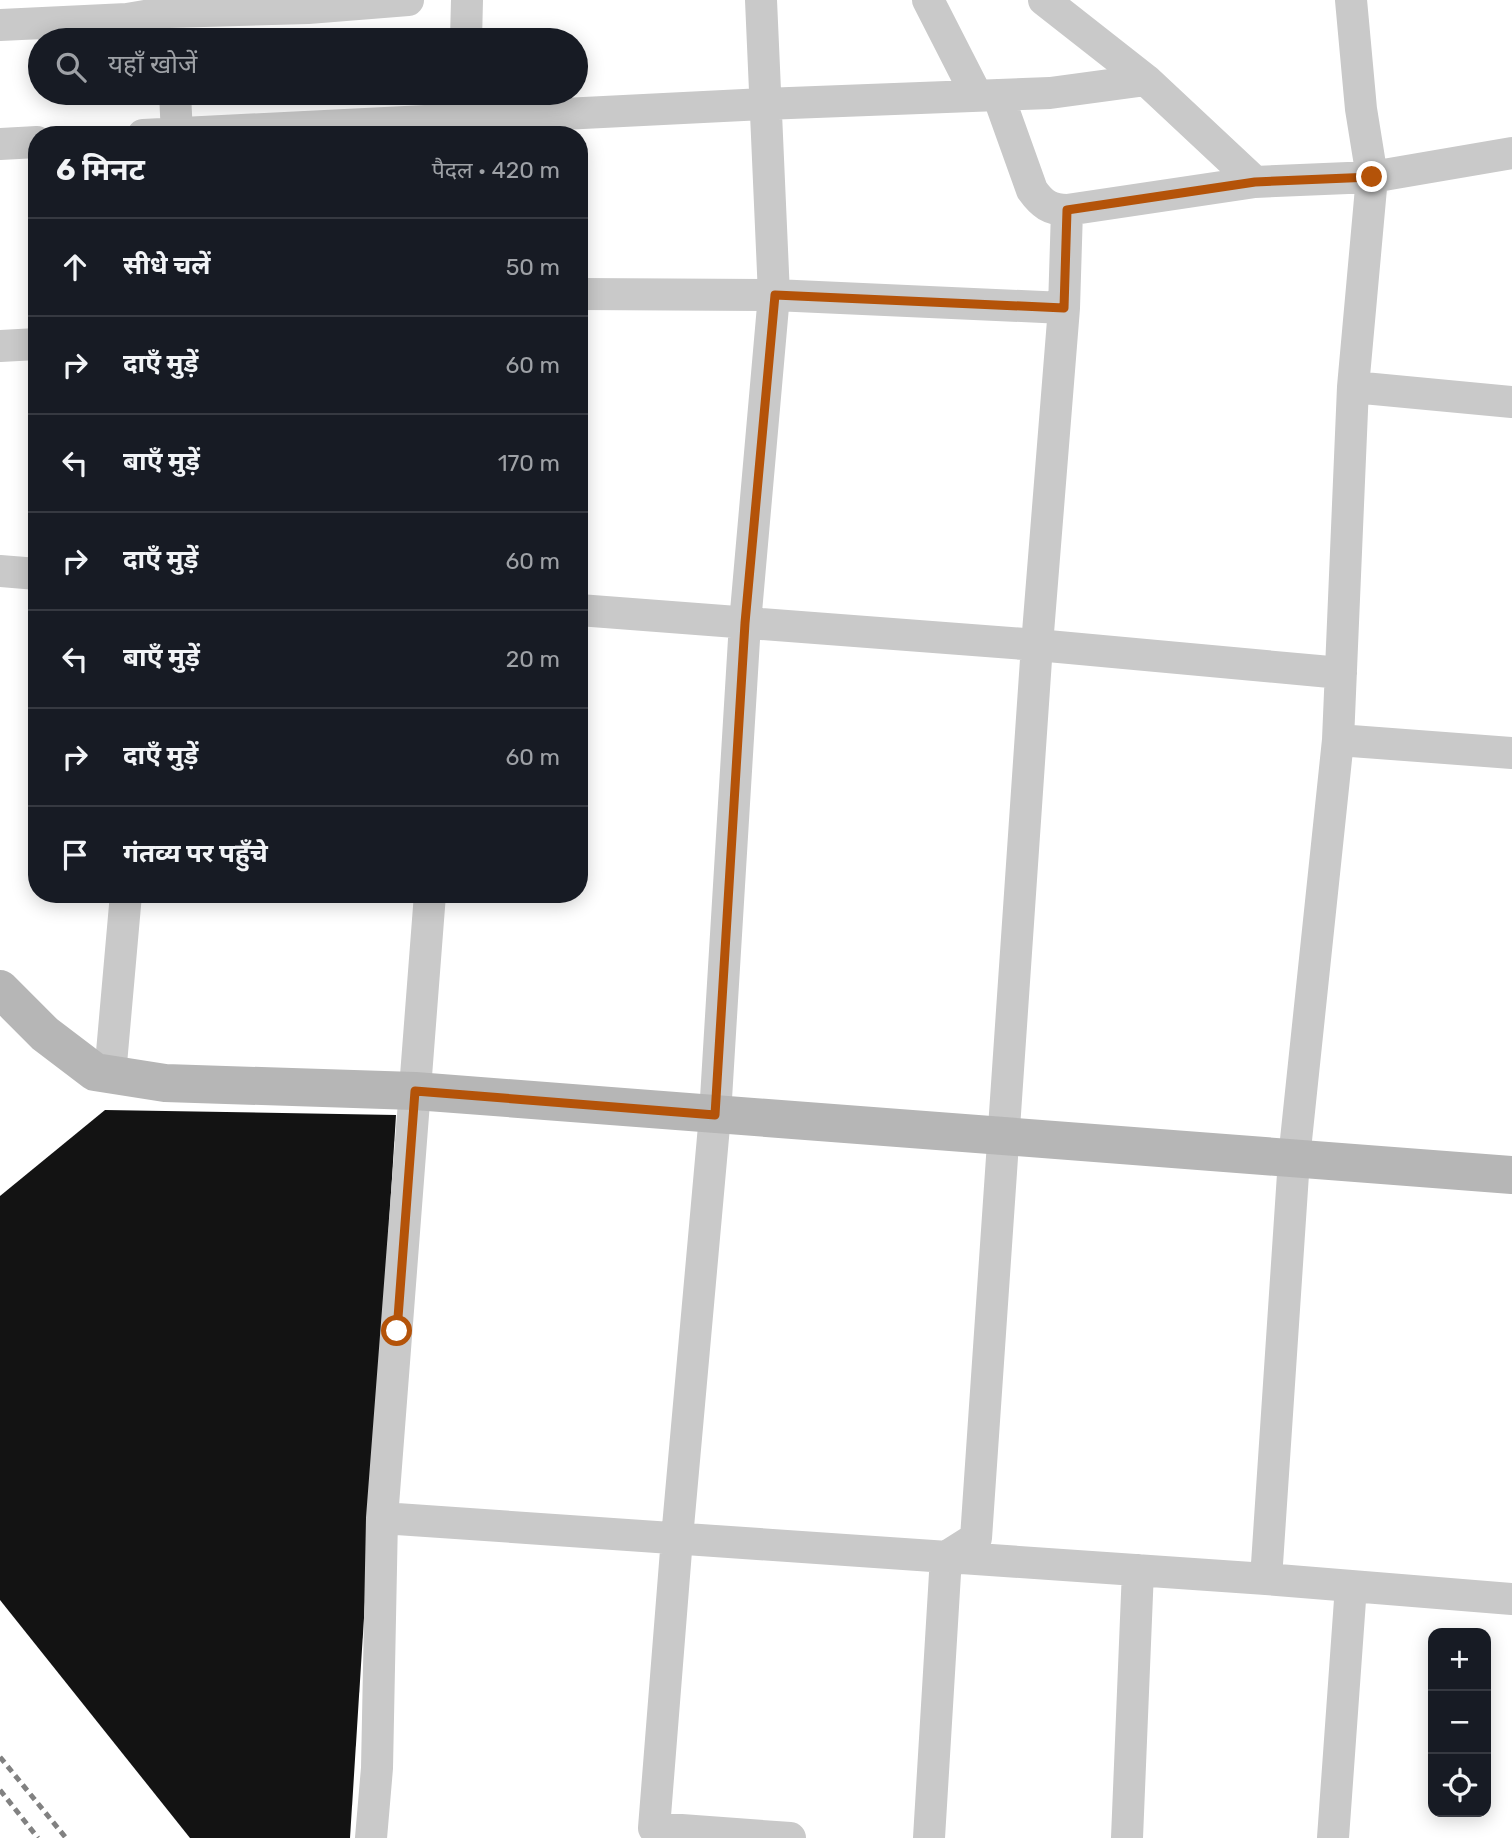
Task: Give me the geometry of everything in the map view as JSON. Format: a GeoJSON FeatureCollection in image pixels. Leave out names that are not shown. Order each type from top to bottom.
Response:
{"type":"FeatureCollection","features":[{"type":"Feature","properties":{"kind":"street"},"geometry":{"type":"LineString","coordinates":[[0,25],[169,17],[408,0]]}},
{"type":"Feature","properties":{"kind":"street"},"geometry":{"type":"LineString","coordinates":[[466,28],[467,0]]}},
{"type":"Feature","properties":{"kind":"street"},"geometry":{"type":"LineString","coordinates":[[761,0],[775,295],[745,623],[715,1115],[653,1833],[790,1838]]}},
{"type":"Feature","properties":{"kind":"street"},"geometry":{"type":"LineString","coordinates":[[928,0],[988,95],[1032,190],[1040,201],[1056,210],[1255,182],[1372,177],[1512,153]]}},
{"type":"Feature","properties":{"kind":"street"},"geometry":{"type":"LineString","coordinates":[[1044,0],[1146,80],[1255,182]]}},
{"type":"Feature","properties":{"kind":"street"},"geometry":{"type":"LineString","coordinates":[[1266,1579],[1294,1159],[1338,740],[1353,387],[1372,177],[1361,109],[1351,0]]}},
{"type":"Feature","properties":{"kind":"street"},"geometry":{"type":"LineString","coordinates":[[298,126],[465,115],[1050,93],[1146,80]]}},
{"type":"Feature","properties":{"kind":"street"},"geometry":{"type":"LineString","coordinates":[[176,105],[177,126]]}},
{"type":"Feature","properties":{"kind":"street"},"geometry":{"type":"LineString","coordinates":[[0,144],[28,142]]}},
{"type":"Feature","properties":{"kind":"street"},"geometry":{"type":"LineString","coordinates":[[946,1557],[976,1538],[1037,645],[1064,308],[1067,210]]}},
{"type":"Feature","properties":{"kind":"street"},"geometry":{"type":"LineString","coordinates":[[588,294],[775,295],[1064,308]]}},
{"type":"Feature","properties":{"kind":"street"},"geometry":{"type":"LineString","coordinates":[[0,346],[28,344]]}},
{"type":"Feature","properties":{"kind":"street"},"geometry":{"type":"LineString","coordinates":[[1353,387],[1512,402]]}},
{"type":"Feature","properties":{"kind":"street"},"geometry":{"type":"LineString","coordinates":[[0,571],[28,573]]}},
{"type":"Feature","properties":{"kind":"street"},"geometry":{"type":"LineString","coordinates":[[588,611],[1037,645],[1341,673]]}},
{"type":"Feature","properties":{"kind":"street"},"geometry":{"type":"LineString","coordinates":[[1338,740],[1512,753]]}},
{"type":"Feature","properties":{"kind":"street"},"geometry":{"type":"LineString","coordinates":[[110,1075],[125,903]]}},
{"type":"Feature","properties":{"kind":"street"},"geometry":{"type":"LineString","coordinates":[[371,1838],[377,1768],[382,1518],[429,903]]}},
{"type":"Feature","properties":{"kind":"street"},"geometry":{"type":"LineString","coordinates":[[2,994],[67,1053],[94,1072],[165,1083],[415,1091],[1512,1175]]}},
{"type":"Feature","properties":{"kind":"street"},"geometry":{"type":"LineString","coordinates":[[382,1518],[1266,1579],[1512,1599]]}},
{"type":"Feature","properties":{"kind":"street"},"geometry":{"type":"LineString","coordinates":[[929,1838],[946,1557]]}},
{"type":"Feature","properties":{"kind":"street"},"geometry":{"type":"LineString","coordinates":[[1127,1838],[1138,1570]]}},
{"type":"Feature","properties":{"kind":"street"},"geometry":{"type":"LineString","coordinates":[[1334,1838],[1351,1586]]}},
{"type":"Feature","properties":{"kind":"building"},"geometry":{"type":"Polygon","coordinates":[[[105,1110],[396,1115],[350,1838],[190,1838],[0,1600],[0,1196],[105,1110]]]}},
{"type":"Feature","properties":{"kind":"railway"},"geometry":{"type":"LineString","coordinates":[[0,1757],[66,1838]]}},
{"type":"Feature","properties":{"kind":"railway"},"geometry":{"type":"LineString","coordinates":[[0,1790],[38,1838]]}},
{"type":"Feature","properties":{"kind":"route"},"geometry":{"type":"LineString","coordinates":[[397,1331],[415,1091],[715,1115],[745,623],[775,295],[1064,308],[1067,210],[1255,182],[1372,177]]}}]}
